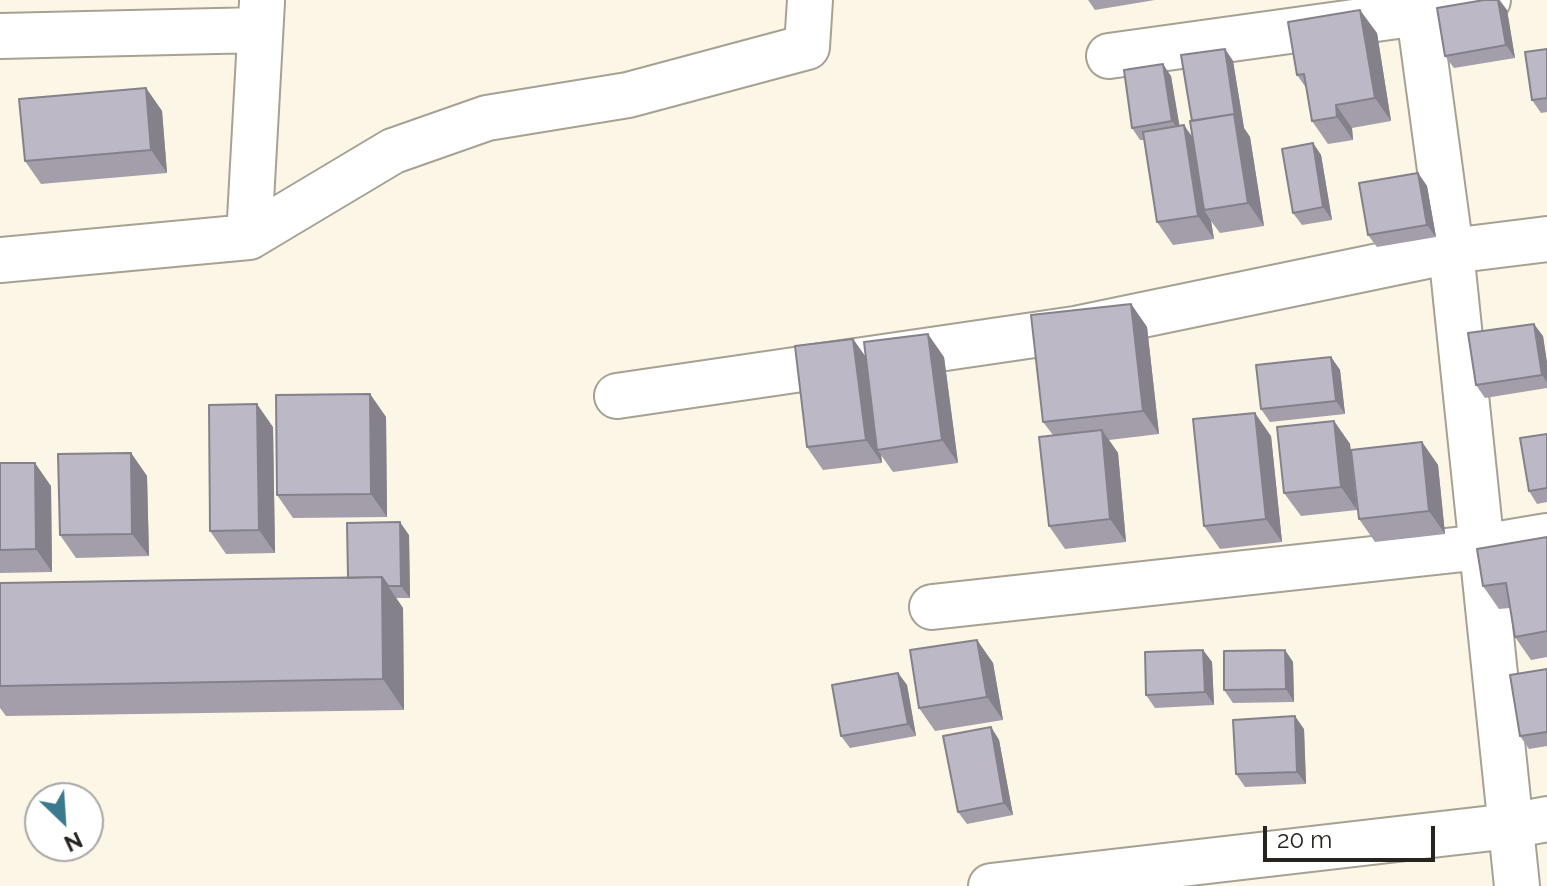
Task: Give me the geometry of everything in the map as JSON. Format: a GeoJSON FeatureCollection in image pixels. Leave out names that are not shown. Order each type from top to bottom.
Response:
{"type":"FeatureCollection","features":[{"type":"Feature","properties":{"kind":"street"},"geometry":{"type":"LineString","coordinates":[[0,260],[249,237],[393,151],[487,118],[628,95],[807,47],[810,0]]}},
{"type":"Feature","properties":{"kind":"street"},"geometry":{"type":"LineString","coordinates":[[1109,56],[1418,7],[1488,0]]}},
{"type":"Feature","properties":{"kind":"street"},"geometry":{"type":"LineString","coordinates":[[1418,7],[1451,251],[1482,547],[1528,822],[1517,886]]}},
{"type":"Feature","properties":{"kind":"street"},"geometry":{"type":"LineString","coordinates":[[0,36],[261,15],[249,237]]}},
{"type":"Feature","properties":{"kind":"street"},"geometry":{"type":"LineString","coordinates":[[617,396],[1075,329],[1451,251],[1547,239]]}},
{"type":"Feature","properties":{"kind":"street"},"geometry":{"type":"LineString","coordinates":[[932,607],[1482,547],[1547,536]]}},
{"type":"Feature","properties":{"kind":"street"},"geometry":{"type":"LineString","coordinates":[[991,886],[1528,822]]}},
{"type":"Feature","properties":{"kind":"building"},"geometry":{"type":"Polygon","coordinates":[[[1498,0],[1506,45],[1445,56],[1437,8],[1498,0]]]}},
{"type":"Feature","properties":{"kind":"building"},"geometry":{"type":"Polygon","coordinates":[[[1360,10],[1375,98],[1336,105],[1337,117],[1312,121],[1304,74],[1297,75],[1288,22],[1360,10]]]}},
{"type":"Feature","properties":{"kind":"building"},"geometry":{"type":"Polygon","coordinates":[[[1225,49],[1235,116],[1192,121],[1181,55],[1225,49]]]}},
{"type":"Feature","properties":{"kind":"building"},"geometry":{"type":"Polygon","coordinates":[[[1547,49],[1547,98],[1532,100],[1525,52],[1547,49]]]}},
{"type":"Feature","properties":{"kind":"building"},"geometry":{"type":"Polygon","coordinates":[[[1163,64],[1172,121],[1132,128],[1124,70],[1163,64]]]}},
{"type":"Feature","properties":{"kind":"building"},"geometry":{"type":"Polygon","coordinates":[[[146,88],[151,150],[25,161],[19,99],[146,88]]]}},
{"type":"Feature","properties":{"kind":"building"},"geometry":{"type":"Polygon","coordinates":[[[1234,114],[1248,203],[1204,210],[1190,121],[1234,114]]]}},
{"type":"Feature","properties":{"kind":"building"},"geometry":{"type":"Polygon","coordinates":[[[1184,125],[1198,216],[1157,222],[1143,132],[1184,125]]]}},
{"type":"Feature","properties":{"kind":"building"},"geometry":{"type":"Polygon","coordinates":[[[1313,143],[1323,207],[1293,213],[1282,149],[1313,143]]]}},
{"type":"Feature","properties":{"kind":"building"},"geometry":{"type":"Polygon","coordinates":[[[1418,173],[1427,225],[1368,235],[1359,183],[1418,173]]]}},
{"type":"Feature","properties":{"kind":"building"},"geometry":{"type":"Polygon","coordinates":[[[1131,304],[1143,411],[1043,422],[1031,315],[1131,304]]]}},
{"type":"Feature","properties":{"kind":"building"},"geometry":{"type":"Polygon","coordinates":[[[1534,324],[1542,375],[1476,385],[1468,333],[1534,324]]]}},
{"type":"Feature","properties":{"kind":"building"},"geometry":{"type":"Polygon","coordinates":[[[928,334],[942,440],[877,450],[864,342],[928,334]]]}},
{"type":"Feature","properties":{"kind":"building"},"geometry":{"type":"Polygon","coordinates":[[[853,339],[866,440],[807,447],[795,346],[853,339]]]}},
{"type":"Feature","properties":{"kind":"building"},"geometry":{"type":"Polygon","coordinates":[[[1331,357],[1336,401],[1261,409],[1256,365],[1331,357]]]}},
{"type":"Feature","properties":{"kind":"building"},"geometry":{"type":"Polygon","coordinates":[[[370,394],[371,494],[277,495],[276,395],[370,394]]]}},
{"type":"Feature","properties":{"kind":"building"},"geometry":{"type":"Polygon","coordinates":[[[257,404],[259,530],[210,531],[209,405],[257,404]]]}},
{"type":"Feature","properties":{"kind":"building"},"geometry":{"type":"Polygon","coordinates":[[[1255,413],[1266,519],[1204,526],[1193,419],[1255,413]]]}},
{"type":"Feature","properties":{"kind":"building"},"geometry":{"type":"Polygon","coordinates":[[[1334,421],[1341,487],[1284,493],[1277,427],[1334,421]]]}},
{"type":"Feature","properties":{"kind":"building"},"geometry":{"type":"Polygon","coordinates":[[[1102,430],[1110,519],[1049,526],[1039,437],[1102,430]]]}},
{"type":"Feature","properties":{"kind":"building"},"geometry":{"type":"Polygon","coordinates":[[[1547,434],[1547,488],[1529,491],[1520,438],[1547,434]]]}},
{"type":"Feature","properties":{"kind":"building"},"geometry":{"type":"Polygon","coordinates":[[[1422,442],[1429,511],[1359,519],[1351,450],[1422,442]]]}},
{"type":"Feature","properties":{"kind":"building"},"geometry":{"type":"Polygon","coordinates":[[[131,453],[132,534],[60,535],[58,454],[131,453]]]}},
{"type":"Feature","properties":{"kind":"building"},"geometry":{"type":"Polygon","coordinates":[[[0,463],[35,463],[36,549],[0,550],[0,463]]]}},
{"type":"Feature","properties":{"kind":"building"},"geometry":{"type":"Polygon","coordinates":[[[400,522],[401,586],[388,586],[382,577],[348,578],[347,523],[400,522]]]}},
{"type":"Feature","properties":{"kind":"building"},"geometry":{"type":"Polygon","coordinates":[[[1547,537],[1547,631],[1515,637],[1506,583],[1483,586],[1477,549],[1547,537]]]}},
{"type":"Feature","properties":{"kind":"building"},"geometry":{"type":"Polygon","coordinates":[[[382,577],[383,679],[0,686],[0,583],[382,577]]]}},
{"type":"Feature","properties":{"kind":"building"},"geometry":{"type":"Polygon","coordinates":[[[977,640],[987,697],[919,708],[910,650],[977,640]]]}},
{"type":"Feature","properties":{"kind":"building"},"geometry":{"type":"Polygon","coordinates":[[[1203,650],[1205,692],[1146,695],[1145,652],[1203,650]]]}},
{"type":"Feature","properties":{"kind":"building"},"geometry":{"type":"Polygon","coordinates":[[[1285,650],[1286,689],[1224,690],[1224,651],[1285,650]]]}},
{"type":"Feature","properties":{"kind":"building"},"geometry":{"type":"Polygon","coordinates":[[[1547,669],[1547,732],[1520,736],[1510,675],[1547,669]]]}},
{"type":"Feature","properties":{"kind":"building"},"geometry":{"type":"Polygon","coordinates":[[[898,673],[908,724],[841,736],[832,685],[898,673]]]}},
{"type":"Feature","properties":{"kind":"building"},"geometry":{"type":"Polygon","coordinates":[[[1295,716],[1297,772],[1236,774],[1233,720],[1295,716]]]}},
{"type":"Feature","properties":{"kind":"building"},"geometry":{"type":"Polygon","coordinates":[[[991,727],[1004,803],[958,812],[943,736],[991,727]]]}}]}
